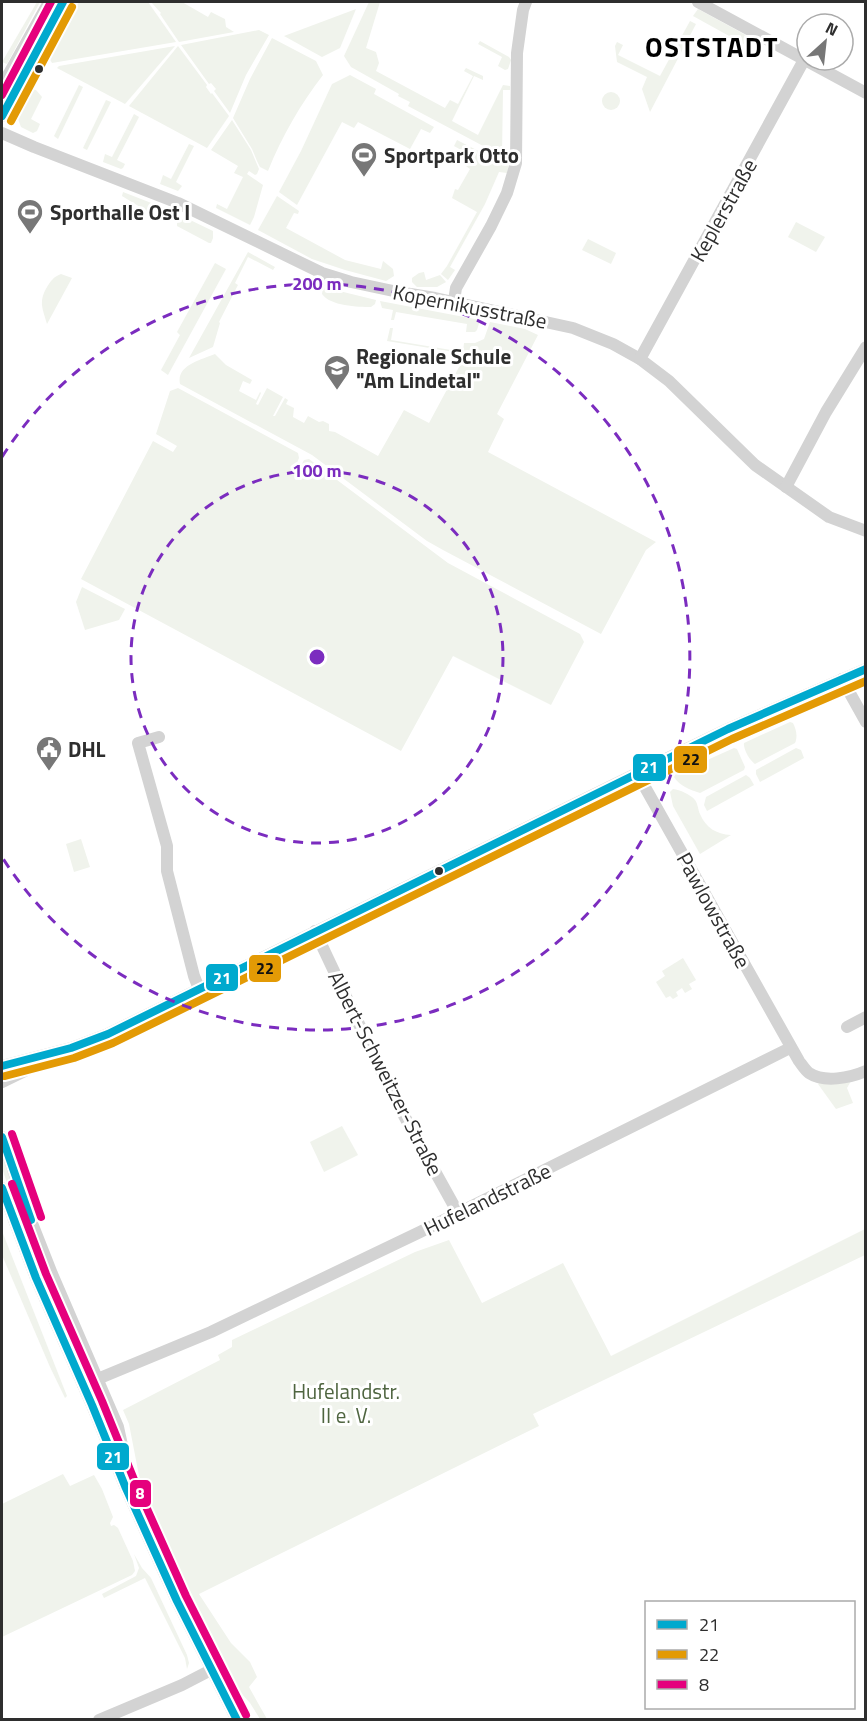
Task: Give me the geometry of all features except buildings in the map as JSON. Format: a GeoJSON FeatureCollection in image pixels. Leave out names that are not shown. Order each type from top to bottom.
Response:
{"type":"FeatureCollection","features":[{"type":"Feature","properties":{"kind":"street"},"geometry":{"type":"LineString","coordinates":[[2,86],[49,2]]}},
{"type":"Feature","properties":{"kind":"street"},"geometry":{"type":"LineString","coordinates":[[2,116],[63,2]]}},
{"type":"Feature","properties":{"kind":"street"},"geometry":{"type":"LineString","coordinates":[[454,301],[456,288],[507,193],[516,163],[517,53],[526,2]]}},
{"type":"Feature","properties":{"kind":"street"},"geometry":{"type":"LineString","coordinates":[[698,2],[713,5],[795,55]]}},
{"type":"Feature","properties":{"kind":"street","name":"Keplerstraße"},"geometry":{"type":"LineString","coordinates":[[640,359],[797,72]]}},
{"type":"Feature","properties":{"kind":"street"},"geometry":{"type":"LineString","coordinates":[[827,72],[866,93]]}},
{"type":"Feature","properties":{"kind":"street","name":"Kopernikusstraße"},"geometry":{"type":"LineString","coordinates":[[2,133],[178,203],[322,273],[351,282],[454,301],[573,328],[613,344],[640,359],[669,381],[755,465],[829,517],[866,531]]}},
{"type":"Feature","properties":{"kind":"street"},"geometry":{"type":"LineString","coordinates":[[786,487],[837,392],[866,347]]}},
{"type":"Feature","properties":{"kind":"street"},"geometry":{"type":"LineString","coordinates":[[2,1082],[71,1048],[108,1034],[728,729],[866,669]]}},
{"type":"Feature","properties":{"kind":"street"},"geometry":{"type":"LineString","coordinates":[[842,679],[866,722]]}},
{"type":"Feature","properties":{"kind":"street"},"geometry":{"type":"LineString","coordinates":[[159,737],[138,743],[167,846],[167,871],[199,989]]}},
{"type":"Feature","properties":{"kind":"street","name":"Pawlowstraße"},"geometry":{"type":"LineString","coordinates":[[637,773],[790,1048]]}},
{"type":"Feature","properties":{"kind":"street","name":"Albert-Schweitzer-Straße"},"geometry":{"type":"LineString","coordinates":[[315,931],[392,1094],[458,1213]]}},
{"type":"Feature","properties":{"kind":"street"},"geometry":{"type":"LineString","coordinates":[[848,1027],[866,1017]]}},
{"type":"Feature","properties":{"kind":"street"},"geometry":{"type":"LineString","coordinates":[[2,1066],[71,1048]]}},
{"type":"Feature","properties":{"kind":"street"},"geometry":{"type":"LineString","coordinates":[[790,1048],[809,1073],[828,1079],[854,1076],[866,1071]]}},
{"type":"Feature","properties":{"kind":"street","name":"Hufelandstraße"},"geometry":{"type":"LineString","coordinates":[[83,1385],[211,1332],[458,1213],[790,1048]]}},
{"type":"Feature","properties":{"kind":"street"},"geometry":{"type":"LineString","coordinates":[[2,1137],[52,1274],[118,1427],[134,1504]]}},
{"type":"Feature","properties":{"kind":"street"},"geometry":{"type":"LineString","coordinates":[[2,1188],[36,1278],[125,1486],[211,1670],[237,1719]]}},
{"type":"Feature","properties":{"kind":"street"},"geometry":{"type":"LineString","coordinates":[[99,1719],[182,1685],[211,1670]]}},
{"type":"Feature","properties":{"kind":"green space"},"geometry":{"type":"Polygon","coordinates":[[[37,2],[40,2],[7,64],[2,62],[37,2]]]}},
{"type":"Feature","properties":{"kind":"green space"},"geometry":{"type":"Polygon","coordinates":[[[79,2],[148,2],[176,42],[52,63],[48,56],[79,2]]]}},
{"type":"Feature","properties":{"kind":"green space"},"geometry":{"type":"Polygon","coordinates":[[[151,2],[182,2],[208,17],[211,12],[225,19],[226,27],[234,32],[179,42],[161,13],[151,2]]]}},
{"type":"Feature","properties":{"kind":"green space"},"geometry":{"type":"Polygon","coordinates":[[[369,2],[380,2],[366,48],[376,52],[379,63],[376,71],[445,108],[450,100],[458,104],[473,76],[464,71],[466,68],[483,76],[483,80],[474,76],[452,121],[478,135],[503,85],[510,86],[510,90],[503,90],[502,156],[408,106],[410,102],[398,96],[399,94],[351,67],[344,56],[369,2]]]}},
{"type":"Feature","properties":{"kind":"green space"},"geometry":{"type":"Polygon","coordinates":[[[356,9],[340,48],[322,57],[284,36],[356,9]]]}},
{"type":"Feature","properties":{"kind":"green space"},"geometry":{"type":"Polygon","coordinates":[[[698,9],[753,39],[749,47],[693,16],[698,9]]]}},
{"type":"Feature","properties":{"kind":"green space"},"geometry":{"type":"Polygon","coordinates":[[[690,21],[696,24],[650,112],[642,89],[647,77],[617,62],[615,46],[617,42],[623,45],[618,55],[660,76],[690,21]]]}},
{"type":"Feature","properties":{"kind":"green space"},"geometry":{"type":"Polygon","coordinates":[[[259,30],[269,35],[246,75],[230,113],[214,91],[216,89],[211,83],[209,84],[181,45],[259,30]]]}},
{"type":"Feature","properties":{"kind":"green space"},"geometry":{"type":"Polygon","coordinates":[[[272,38],[316,61],[323,75],[292,121],[268,171],[260,167],[233,118],[250,79],[272,38]]]}},
{"type":"Feature","properties":{"kind":"green space"},"geometry":{"type":"Polygon","coordinates":[[[480,41],[509,57],[511,60],[508,69],[505,70],[498,66],[502,57],[478,44],[480,41]]]}},
{"type":"Feature","properties":{"kind":"green space"},"geometry":{"type":"Polygon","coordinates":[[[175,46],[125,104],[57,68],[59,66],[175,46]]]}},
{"type":"Feature","properties":{"kind":"green space"},"geometry":{"type":"Polygon","coordinates":[[[178,46],[229,116],[207,148],[129,106],[178,46]]]}},
{"type":"Feature","properties":{"kind":"green space"},"geometry":{"type":"Polygon","coordinates":[[[350,75],[376,89],[374,94],[434,127],[430,133],[421,129],[410,149],[358,122],[354,128],[342,122],[297,205],[279,192],[332,84],[350,75]]]}},
{"type":"Feature","properties":{"kind":"green space"},"geometry":{"type":"Polygon","coordinates":[[[79,85],[83,87],[58,139],[54,136],[79,85]]]}},
{"type":"Feature","properties":{"kind":"green space"},"geometry":{"type":"Polygon","coordinates":[[[32,89],[42,97],[31,119],[40,124],[37,131],[33,133],[21,127],[18,119],[32,89]]]}},
{"type":"Feature","properties":{"kind":"green space"},"geometry":{"type":"Polygon","coordinates":[[[611,92],[617,95],[620,101],[617,107],[611,110],[605,107],[602,101],[605,95],[611,92]]]}},
{"type":"Feature","properties":{"kind":"green space"},"geometry":{"type":"Polygon","coordinates":[[[106,100],[111,102],[87,150],[83,148],[106,100]]]}},
{"type":"Feature","properties":{"kind":"green space"},"geometry":{"type":"Polygon","coordinates":[[[134,114],[139,117],[117,160],[125,164],[123,168],[103,162],[105,154],[112,157],[134,114]]]}},
{"type":"Feature","properties":{"kind":"green space"},"geometry":{"type":"Polygon","coordinates":[[[232,120],[251,150],[259,169],[255,175],[249,171],[247,174],[263,185],[250,225],[216,208],[217,204],[227,209],[243,177],[234,173],[238,166],[211,150],[232,120]]]}},
{"type":"Feature","properties":{"kind":"green space"},"geometry":{"type":"Polygon","coordinates":[[[457,140],[500,162],[509,163],[507,173],[499,172],[485,204],[450,267],[455,270],[448,280],[441,274],[477,212],[452,198],[455,189],[458,190],[470,169],[466,166],[472,156],[454,146],[457,140]]]}},
{"type":"Feature","properties":{"kind":"green space"},"geometry":{"type":"Polygon","coordinates":[[[189,144],[194,146],[176,182],[182,186],[178,191],[160,184],[163,175],[171,179],[189,144]]]}},
{"type":"Feature","properties":{"kind":"green space"},"geometry":{"type":"Polygon","coordinates":[[[123,192],[154,204],[154,211],[150,213],[122,196],[123,192]]]}},
{"type":"Feature","properties":{"kind":"green space"},"geometry":{"type":"Polygon","coordinates":[[[277,196],[299,211],[298,214],[294,213],[286,228],[345,260],[381,269],[383,261],[393,269],[394,276],[386,281],[312,259],[258,230],[277,196]]]}},
{"type":"Feature","properties":{"kind":"green space"},"geometry":{"type":"Polygon","coordinates":[[[186,218],[213,231],[211,243],[177,226],[177,222],[186,218]]]}},
{"type":"Feature","properties":{"kind":"green space"},"geometry":{"type":"Polygon","coordinates":[[[796,222],[825,237],[816,252],[788,237],[796,222]]]}},
{"type":"Feature","properties":{"kind":"green space"},"geometry":{"type":"Polygon","coordinates":[[[588,239],[616,253],[611,264],[582,250],[588,239]]]}},
{"type":"Feature","properties":{"kind":"green space"},"geometry":{"type":"Polygon","coordinates":[[[248,252],[275,267],[273,270],[248,257],[235,283],[238,285],[219,322],[213,347],[189,358],[248,252]]]}},
{"type":"Feature","properties":{"kind":"green space"},"geometry":{"type":"Polygon","coordinates":[[[215,263],[226,269],[168,375],[161,370],[180,335],[177,332],[215,263]]]}},
{"type":"Feature","properties":{"kind":"green space"},"geometry":{"type":"Polygon","coordinates":[[[424,272],[426,280],[440,275],[446,282],[437,287],[417,287],[412,282],[412,278],[424,272]]]}},
{"type":"Feature","properties":{"kind":"green space"},"geometry":{"type":"Polygon","coordinates":[[[61,274],[72,278],[47,324],[42,306],[43,297],[51,281],[61,274]]]}},
{"type":"Feature","properties":{"kind":"green space"},"geometry":{"type":"Polygon","coordinates":[[[323,287],[376,300],[375,304],[365,307],[331,301],[322,294],[323,287]]]}},
{"type":"Feature","properties":{"kind":"green space"},"geometry":{"type":"Polygon","coordinates":[[[380,301],[480,320],[475,332],[466,332],[467,324],[396,312],[394,320],[391,320],[393,310],[382,308],[380,301]]]}},
{"type":"Feature","properties":{"kind":"green space"},"geometry":{"type":"Polygon","coordinates":[[[490,322],[525,329],[538,335],[497,414],[504,419],[488,452],[656,542],[646,550],[601,634],[427,541],[312,455],[180,384],[182,372],[186,368],[215,354],[226,365],[252,380],[250,384],[243,381],[239,391],[256,400],[260,392],[256,404],[258,405],[267,388],[283,397],[273,416],[285,398],[288,400],[286,404],[294,408],[293,417],[304,423],[308,416],[319,422],[323,421],[329,424],[329,431],[335,432],[378,456],[404,410],[429,423],[466,354],[387,341],[390,328],[393,328],[391,340],[463,352],[464,343],[475,343],[484,339],[490,322]]]}},
{"type":"Feature","properties":{"kind":"green space"},"geometry":{"type":"Polygon","coordinates":[[[178,388],[298,453],[299,458],[293,472],[297,473],[304,460],[309,459],[448,563],[580,634],[584,642],[551,705],[453,656],[401,751],[81,579],[153,441],[173,452],[177,446],[156,434],[170,391],[178,388]]]}},
{"type":"Feature","properties":{"kind":"green space"},"geometry":{"type":"Polygon","coordinates":[[[82,587],[125,609],[119,620],[85,630],[76,602],[82,587]]]}},
{"type":"Feature","properties":{"kind":"green space"},"geometry":{"type":"Polygon","coordinates":[[[790,722],[796,730],[795,743],[755,764],[749,758],[744,743],[790,722]]]}},
{"type":"Feature","properties":{"kind":"green space"},"geometry":{"type":"Polygon","coordinates":[[[734,748],[737,749],[745,767],[744,770],[700,793],[679,783],[674,777],[676,774],[734,748]]]}},
{"type":"Feature","properties":{"kind":"green space"},"geometry":{"type":"Polygon","coordinates":[[[796,748],[801,750],[804,758],[760,782],[756,770],[796,748]]]}},
{"type":"Feature","properties":{"kind":"green space"},"geometry":{"type":"Polygon","coordinates":[[[746,775],[754,785],[707,811],[704,805],[706,797],[746,775]]]}},
{"type":"Feature","properties":{"kind":"green space"},"geometry":{"type":"Polygon","coordinates":[[[673,789],[695,800],[702,819],[708,827],[716,832],[731,835],[700,854],[673,806],[670,792],[673,789]]]}},
{"type":"Feature","properties":{"kind":"green space"},"geometry":{"type":"Polygon","coordinates":[[[81,839],[90,867],[74,872],[66,844],[81,839]]]}},
{"type":"Feature","properties":{"kind":"green space"},"geometry":{"type":"Polygon","coordinates":[[[683,958],[696,980],[689,984],[692,989],[685,993],[682,988],[676,992],[678,996],[673,999],[670,996],[666,998],[656,982],[665,976],[662,971],[683,958]]]}},
{"type":"Feature","properties":{"kind":"green space"},"geometry":{"type":"Polygon","coordinates":[[[851,1081],[847,1088],[853,1103],[836,1109],[818,1084],[820,1082],[851,1081]]]}},
{"type":"Feature","properties":{"kind":"green space"},"geometry":{"type":"Polygon","coordinates":[[[342,1126],[358,1155],[324,1172],[310,1142],[342,1126]]]}},
{"type":"Feature","properties":{"kind":"green space"},"geometry":{"type":"Polygon","coordinates":[[[2,1156],[20,1209],[74,1339],[70,1341],[16,1210],[2,1168],[2,1156]]]}},
{"type":"Feature","properties":{"kind":"green space","name":"Hufelandstr. II e. V."},"geometry":{"type":"Polygon","coordinates":[[[865,1229],[865,1255],[533,1414],[539,1426],[199,1594],[231,1643],[250,1662],[257,1677],[249,1687],[267,1719],[260,1719],[250,1703],[224,1674],[166,1550],[141,1486],[129,1424],[123,1410],[220,1360],[218,1355],[232,1347],[232,1340],[415,1252],[449,1240],[482,1303],[563,1263],[611,1356],[865,1229]]]}},
{"type":"Feature","properties":{"kind":"green space"},"geometry":{"type":"Polygon","coordinates":[[[2,1231],[67,1396],[65,1398],[2,1255],[2,1231]]]}},
{"type":"Feature","properties":{"kind":"green space"},"geometry":{"type":"Polygon","coordinates":[[[63,1474],[70,1486],[94,1475],[113,1517],[111,1526],[118,1528],[133,1561],[135,1571],[132,1575],[2,1637],[2,1504],[63,1474]]]}},
{"type":"Feature","properties":{"kind":"green space"},"geometry":{"type":"Polygon","coordinates":[[[134,1554],[151,1578],[187,1655],[189,1663],[187,1669],[185,1658],[145,1578],[104,1598],[102,1594],[136,1576],[139,1568],[134,1554]]]}},
{"type":"Feature","properties":{"kind":"transit line","name":"8"},"geometry":{"type":"LineString","coordinates":[[2,95],[51,2]]}},
{"type":"Feature","properties":{"kind":"transit line","name":"21"},"geometry":{"type":"LineString","coordinates":[[2,116],[63,2]]}},
{"type":"Feature","properties":{"kind":"transit line","name":"22"},"geometry":{"type":"LineString","coordinates":[[11,121],[72,7]]}},
{"type":"Feature","properties":{"kind":"transit line","name":"21"},"geometry":{"type":"LineString","coordinates":[[2,1066],[71,1048],[108,1034],[728,729],[866,669]]}},
{"type":"Feature","properties":{"kind":"transit line","name":"22"},"geometry":{"type":"LineString","coordinates":[[5,1076],[74,1058],[113,1043],[732,739],[866,681]]}},
{"type":"Feature","properties":{"kind":"transit line","name":"8"},"geometry":{"type":"LineString","coordinates":[[12,1134],[41,1217]]}},
{"type":"Feature","properties":{"kind":"transit line","name":"21"},"geometry":{"type":"LineString","coordinates":[[2,1137],[31,1220]]}},
{"type":"Feature","properties":{"kind":"transit line","name":"8"},"geometry":{"type":"LineString","coordinates":[[12,1184],[46,1274],[135,1482],[186,1596],[246,1715]]}},
{"type":"Feature","properties":{"kind":"transit line","name":"21"},"geometry":{"type":"LineString","coordinates":[[2,1188],[36,1278],[125,1486],[177,1601],[237,1720]]}},
{"type":"Feature","properties":{"kind":"place","name":"Sportpark Otto"},"geometry":{"type":"Point","coordinates":[364,178]}},
{"type":"Feature","properties":{"kind":"place","name":"Sporthalle Ost I"},"geometry":{"type":"Point","coordinates":[30,235]}},
{"type":"Feature","properties":{"kind":"place","name":"Regionale Schule \"Am Lindetal\""},"geometry":{"type":"Point","coordinates":[337,391]}},
{"type":"Feature","properties":{"kind":"place","name":"DHL"},"geometry":{"type":"Point","coordinates":[49,772]}},
{"type":"Feature","properties":{"kind":"district","name":"OSTSTADT"},"geometry":{"type":"Point","coordinates":[712,46]}}]}
